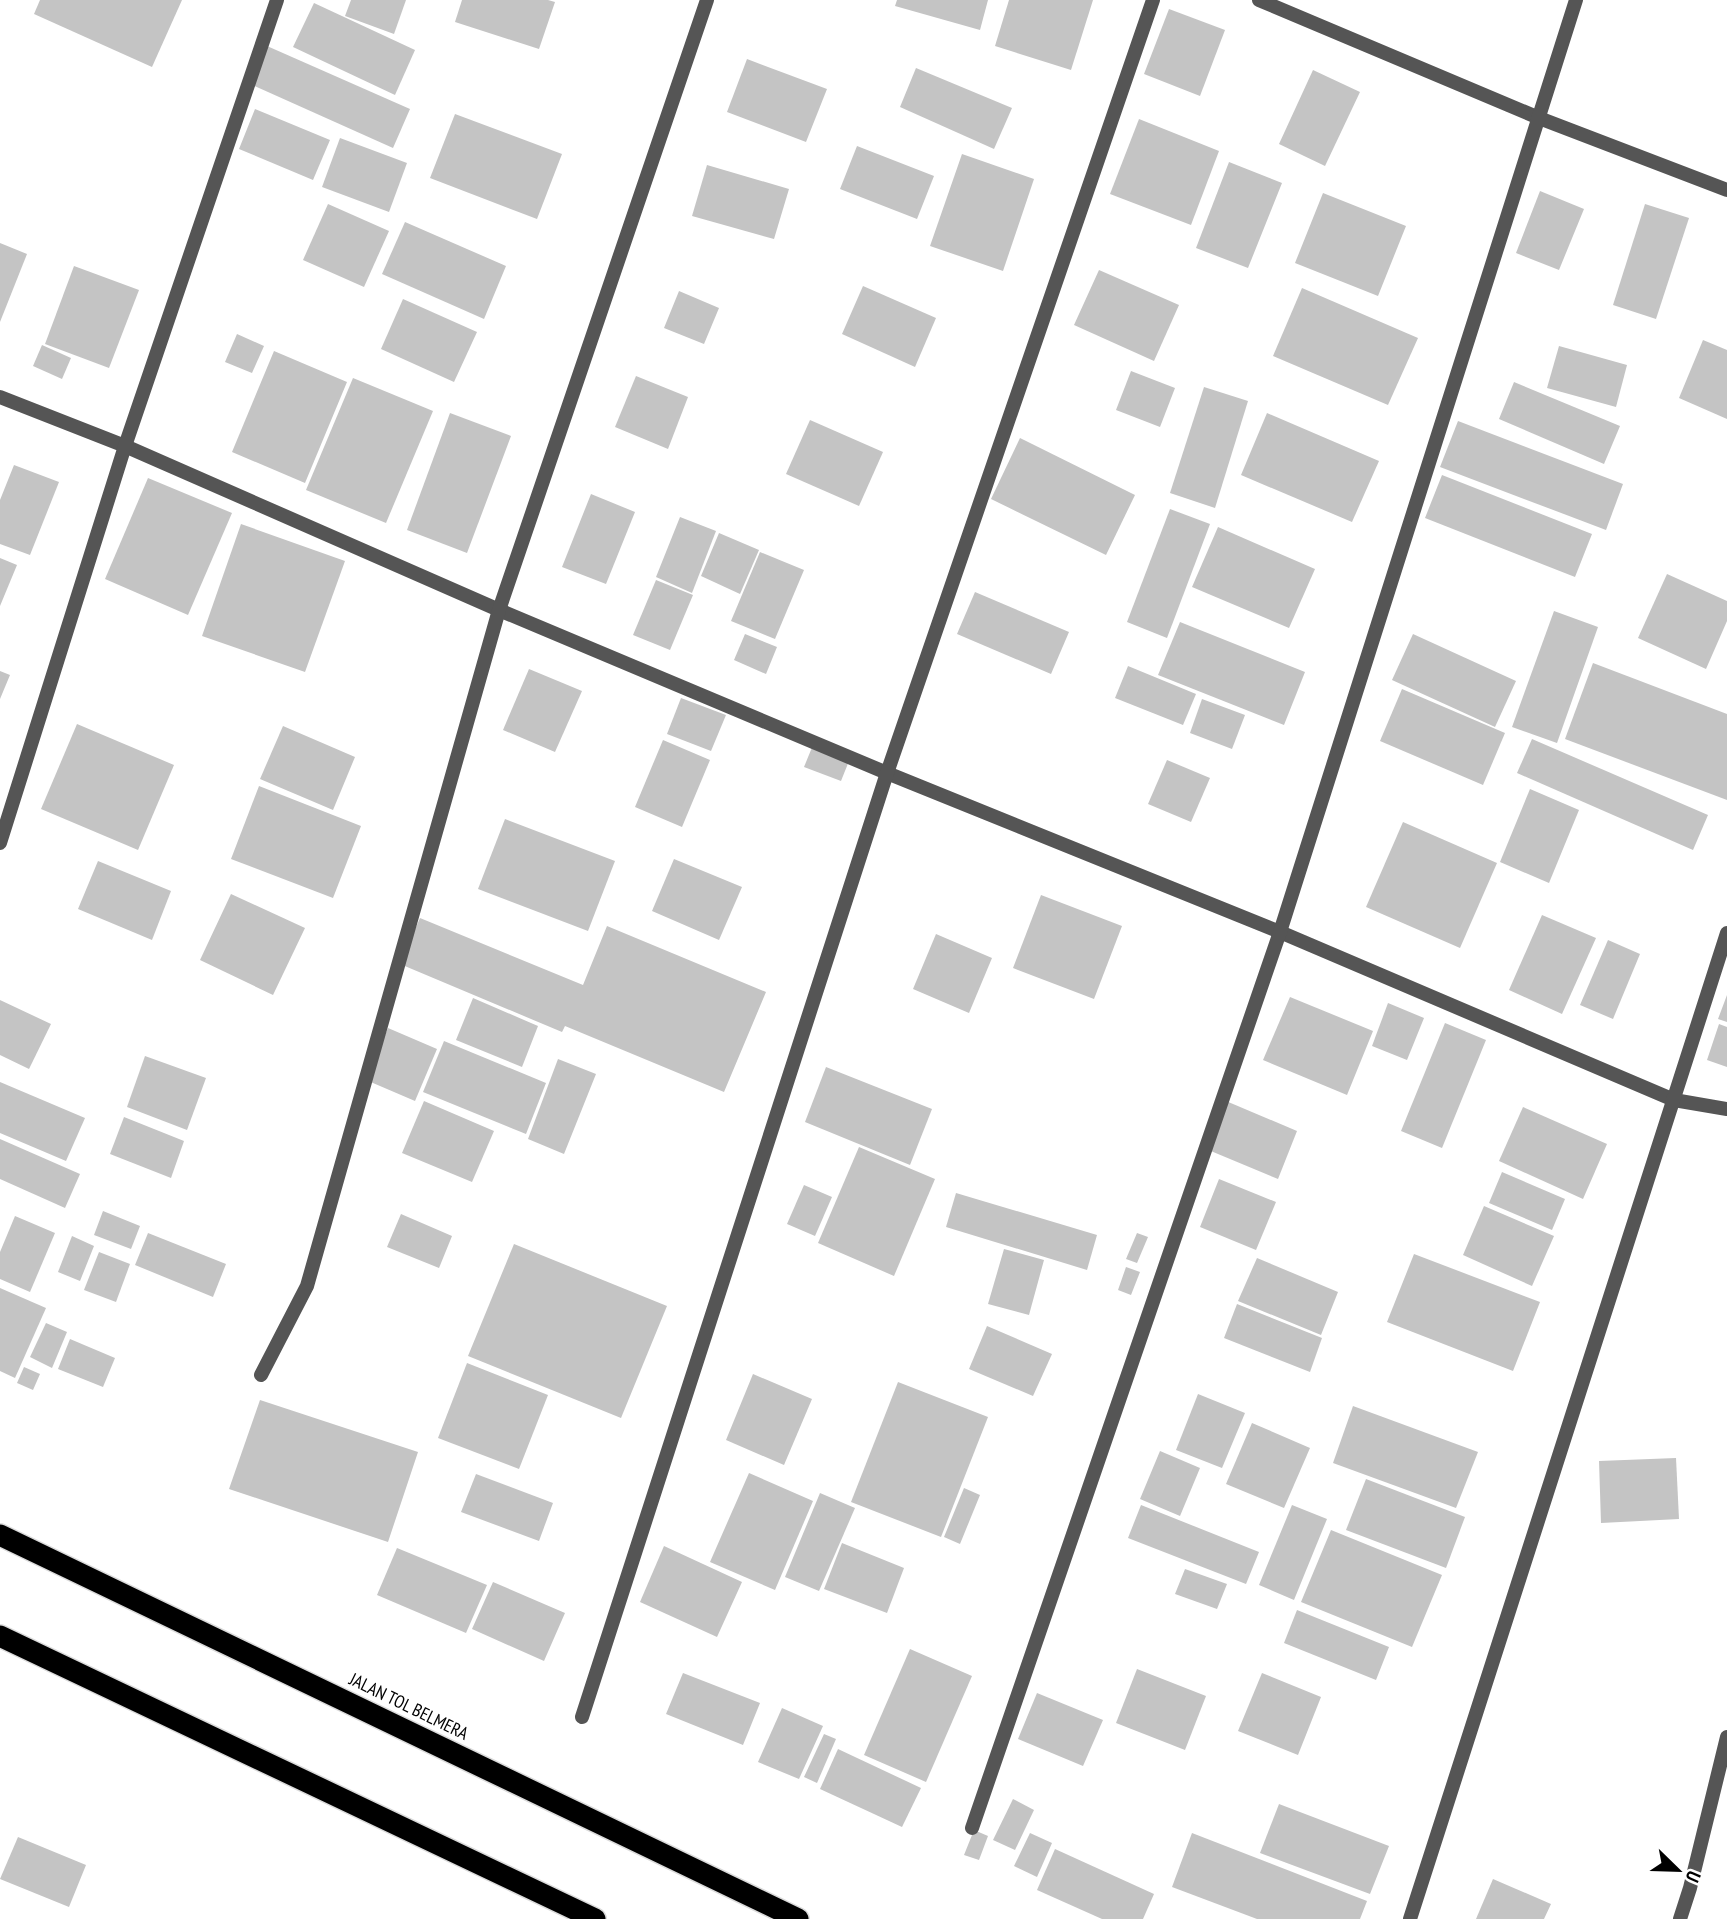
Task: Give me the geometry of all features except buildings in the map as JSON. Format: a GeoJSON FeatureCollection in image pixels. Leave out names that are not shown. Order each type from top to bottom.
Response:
{"type":"FeatureCollection","features":[{"type":"Feature","properties":{"kind":"highway","name":"JALAN TOL BELMERA"},"geometry":{"type":"LineString","coordinates":[[0,1535],[798,1919]]}},
{"type":"Feature","properties":{"kind":"highway"},"geometry":{"type":"LineString","coordinates":[[0,1636],[595,1919]]}},
{"type":"Feature","properties":{"kind":"street"},"geometry":{"type":"LineString","coordinates":[[0,843],[125,446],[277,0]]}},
{"type":"Feature","properties":{"kind":"street"},"geometry":{"type":"LineString","coordinates":[[261,1375],[307,1286],[499,610],[707,0]]}},
{"type":"Feature","properties":{"kind":"street"},"geometry":{"type":"LineString","coordinates":[[582,1717],[887,773],[1153,0]]}},
{"type":"Feature","properties":{"kind":"street"},"geometry":{"type":"LineString","coordinates":[[1259,0],[1539,118],[1727,190]]}},
{"type":"Feature","properties":{"kind":"street"},"geometry":{"type":"LineString","coordinates":[[972,1828],[1280,932],[1576,0]]}},
{"type":"Feature","properties":{"kind":"street"},"geometry":{"type":"LineString","coordinates":[[0,397],[125,446],[499,610],[887,773],[1280,932],[1674,1100],[1727,1109]]}},
{"type":"Feature","properties":{"kind":"street"},"geometry":{"type":"LineString","coordinates":[[1410,1919],[1727,933]]}},
{"type":"Feature","properties":{"kind":"street"},"geometry":{"type":"LineString","coordinates":[[1680,1919],[1727,1737]]}}]}
